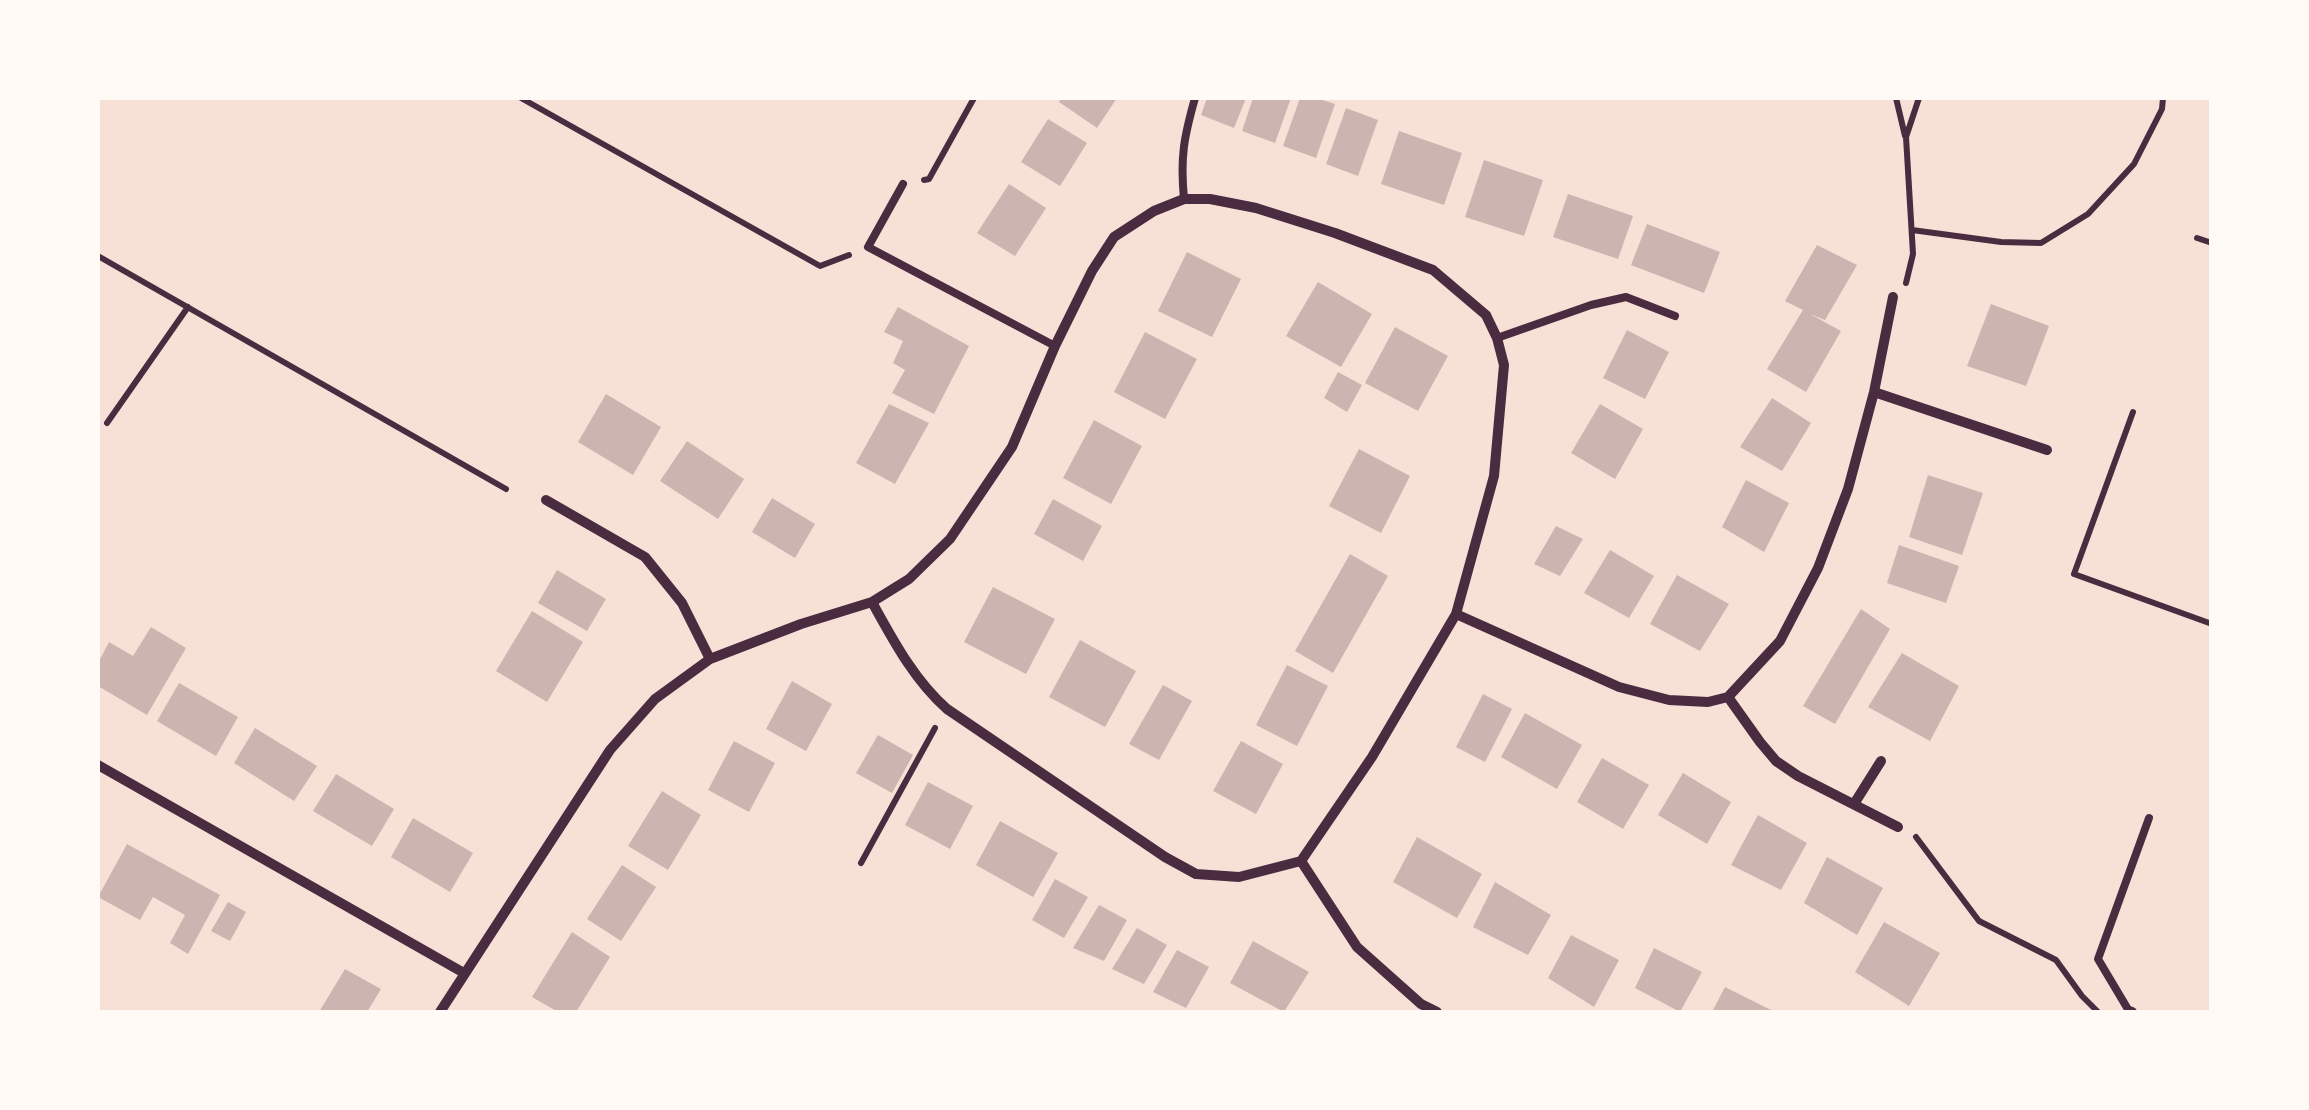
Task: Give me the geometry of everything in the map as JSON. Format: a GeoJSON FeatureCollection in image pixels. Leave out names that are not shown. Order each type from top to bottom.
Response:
{"type":"FeatureCollection","features":[{"type":"Feature","properties":{"kind":"street"},"geometry":{"type":"LineString","coordinates":[[440,1012],[610,750],[654,698],[710,659],[872,602],[909,579],[950,539],[1012,446],[1092,271],[1114,237],[1154,211],[1184,199],[1210,199],[1256,208],[1334,233],[1433,270],[1486,315],[1497,338],[1504,364],[1494,476],[1456,614],[1372,757],[1301,860],[1239,877],[1196,874],[1165,857],[947,709],[928,692],[872,602]]}},
{"type":"Feature","properties":{"kind":"street"},"geometry":{"type":"LineString","coordinates":[[1456,614],[1619,687],[1669,700],[1708,702],[1728,697],[1780,641],[1818,568],[1848,488],[1894,297]]}},
{"type":"Feature","properties":{"kind":"street"},"geometry":{"type":"LineString","coordinates":[[1874,392],[2046,450]]}},
{"type":"Feature","properties":{"kind":"street"},"geometry":{"type":"LineString","coordinates":[[546,500],[645,557],[682,603],[710,659]]}},
{"type":"Feature","properties":{"kind":"street"},"geometry":{"type":"LineString","coordinates":[[1728,697],[1776,761],[1898,827]]}},
{"type":"Feature","properties":{"kind":"street"},"geometry":{"type":"LineString","coordinates":[[1854,804],[1881,761]]}},
{"type":"Feature","properties":{"kind":"street"},"geometry":{"type":"LineString","coordinates":[[98,765],[464,973]]}},
{"type":"Feature","properties":{"kind":"street"},"geometry":{"type":"LineString","coordinates":[[1301,860],[1357,947],[1421,1004],[1438,1012]]}},
{"type":"Feature","properties":{"kind":"lane"},"geometry":{"type":"LineString","coordinates":[[1184,199],[1183,138],[1195,98]]}},
{"type":"Feature","properties":{"kind":"lane"},"geometry":{"type":"LineString","coordinates":[[903,184],[868,247],[1055,346]]}},
{"type":"Feature","properties":{"kind":"lane"},"geometry":{"type":"LineString","coordinates":[[1497,338],[1592,304],[1626,297],[1675,316]]}},
{"type":"Feature","properties":{"kind":"lane"},"geometry":{"type":"LineString","coordinates":[[2131,1012],[2098,959],[2149,818]]}},
{"type":"Feature","properties":{"kind":"path"},"geometry":{"type":"LineString","coordinates":[[522,98],[820,266],[868,247]]}},
{"type":"Feature","properties":{"kind":"path"},"geometry":{"type":"LineString","coordinates":[[903,184],[928,179],[974,98]]}},
{"type":"Feature","properties":{"kind":"path"},"geometry":{"type":"LineString","coordinates":[[1894,297],[1907,282],[1913,254],[1906,137],[1896,98]]}},
{"type":"Feature","properties":{"kind":"path"},"geometry":{"type":"LineString","coordinates":[[1906,137],[1919,98]]}},
{"type":"Feature","properties":{"kind":"path"},"geometry":{"type":"LineString","coordinates":[[1912,230],[2001,242],[2041,243],[2088,214],[2134,164],[2162,109],[2163,98]]}},
{"type":"Feature","properties":{"kind":"path"},"geometry":{"type":"LineString","coordinates":[[2197,238],[2212,243]]}},
{"type":"Feature","properties":{"kind":"path"},"geometry":{"type":"LineString","coordinates":[[98,256],[506,488]]}},
{"type":"Feature","properties":{"kind":"path"},"geometry":{"type":"LineString","coordinates":[[107,423],[188,307]]}},
{"type":"Feature","properties":{"kind":"path"},"geometry":{"type":"LineString","coordinates":[[2133,412],[2074,574],[2212,624]]}},
{"type":"Feature","properties":{"kind":"path"},"geometry":{"type":"LineString","coordinates":[[860,863],[947,709]]}},
{"type":"Feature","properties":{"kind":"path"},"geometry":{"type":"LineString","coordinates":[[1898,827],[1916,838],[1979,921],[2056,960],[2098,1012]]}},
{"type":"Feature","properties":{"kind":"building"},"geometry":{"type":"Polygon","coordinates":[[[1062,98],[1117,98],[1097,128],[1059,102],[1062,98]]]}},
{"type":"Feature","properties":{"kind":"building"},"geometry":{"type":"Polygon","coordinates":[[[1207,98],[1246,98],[1234,128],[1201,115],[1207,98]]]}},
{"type":"Feature","properties":{"kind":"building"},"geometry":{"type":"Polygon","coordinates":[[[1253,98],[1291,98],[1275,143],[1242,131],[1253,98]]]}},
{"type":"Feature","properties":{"kind":"building"},"geometry":{"type":"Polygon","coordinates":[[[1300,98],[1335,104],[1316,158],[1283,146],[1300,98]]]}},
{"type":"Feature","properties":{"kind":"building"},"geometry":{"type":"Polygon","coordinates":[[[1346,108],[1378,120],[1358,176],[1326,164],[1346,108]]]}},
{"type":"Feature","properties":{"kind":"building"},"geometry":{"type":"Polygon","coordinates":[[[1048,119],[1087,143],[1060,186],[1021,162],[1048,119]]]}},
{"type":"Feature","properties":{"kind":"building"},"geometry":{"type":"Polygon","coordinates":[[[1399,131],[1462,153],[1444,205],[1381,184],[1399,131]]]}},
{"type":"Feature","properties":{"kind":"building"},"geometry":{"type":"Polygon","coordinates":[[[1484,160],[1543,180],[1524,236],[1465,217],[1484,160]]]}},
{"type":"Feature","properties":{"kind":"building"},"geometry":{"type":"Polygon","coordinates":[[[1009,184],[1046,208],[1015,256],[977,233],[1009,184]]]}},
{"type":"Feature","properties":{"kind":"building"},"geometry":{"type":"Polygon","coordinates":[[[1568,194],[1633,216],[1618,259],[1553,237],[1568,194]]]}},
{"type":"Feature","properties":{"kind":"building"},"geometry":{"type":"Polygon","coordinates":[[[1647,224],[1720,252],[1704,293],[1631,265],[1647,224]]]}},
{"type":"Feature","properties":{"kind":"building"},"geometry":{"type":"Polygon","coordinates":[[[1817,245],[1857,265],[1825,320],[1810,314],[1841,331],[1806,392],[1767,369],[1803,310],[1785,301],[1817,245]]]}},
{"type":"Feature","properties":{"kind":"building"},"geometry":{"type":"Polygon","coordinates":[[[1187,252],[1241,279],[1212,337],[1158,311],[1187,252]]]}},
{"type":"Feature","properties":{"kind":"building"},"geometry":{"type":"Polygon","coordinates":[[[1318,282],[1372,314],[1341,367],[1286,336],[1318,282]]]}},
{"type":"Feature","properties":{"kind":"building"},"geometry":{"type":"Polygon","coordinates":[[[1991,304],[2049,326],[2026,386],[1967,366],[1991,304]]]}},
{"type":"Feature","properties":{"kind":"building"},"geometry":{"type":"Polygon","coordinates":[[[898,307],[969,346],[934,414],[892,393],[905,370],[893,363],[903,341],[884,332],[898,307]]]}},
{"type":"Feature","properties":{"kind":"building"},"geometry":{"type":"Polygon","coordinates":[[[1395,327],[1448,356],[1418,411],[1365,383],[1395,327]]]}},
{"type":"Feature","properties":{"kind":"building"},"geometry":{"type":"Polygon","coordinates":[[[1627,330],[1669,352],[1645,399],[1603,378],[1627,330]]]}},
{"type":"Feature","properties":{"kind":"building"},"geometry":{"type":"Polygon","coordinates":[[[1145,332],[1197,359],[1165,419],[1114,392],[1145,332]]]}},
{"type":"Feature","properties":{"kind":"building"},"geometry":{"type":"Polygon","coordinates":[[[1338,372],[1362,385],[1347,412],[1324,398],[1338,372]]]}},
{"type":"Feature","properties":{"kind":"building"},"geometry":{"type":"Polygon","coordinates":[[[606,394],[661,427],[633,475],[578,442],[606,394]]]}},
{"type":"Feature","properties":{"kind":"building"},"geometry":{"type":"Polygon","coordinates":[[[1772,398],[1811,423],[1782,471],[1740,447],[1772,398]]]}},
{"type":"Feature","properties":{"kind":"building"},"geometry":{"type":"Polygon","coordinates":[[[889,404],[929,423],[895,484],[856,463],[889,404]]]}},
{"type":"Feature","properties":{"kind":"building"},"geometry":{"type":"Polygon","coordinates":[[[1600,404],[1643,429],[1615,479],[1571,453],[1600,404]]]}},
{"type":"Feature","properties":{"kind":"building"},"geometry":{"type":"Polygon","coordinates":[[[1094,420],[1142,446],[1111,504],[1063,478],[1094,420]]]}},
{"type":"Feature","properties":{"kind":"building"},"geometry":{"type":"Polygon","coordinates":[[[687,441],[744,479],[718,519],[660,481],[687,441]]]}},
{"type":"Feature","properties":{"kind":"building"},"geometry":{"type":"Polygon","coordinates":[[[1359,449],[1410,476],[1381,533],[1329,506],[1359,449]]]}},
{"type":"Feature","properties":{"kind":"building"},"geometry":{"type":"Polygon","coordinates":[[[1928,475],[1983,493],[1962,555],[1909,537],[1928,475]]]}},
{"type":"Feature","properties":{"kind":"building"},"geometry":{"type":"Polygon","coordinates":[[[1746,480],[1789,503],[1764,552],[1722,527],[1746,480]]]}},
{"type":"Feature","properties":{"kind":"building"},"geometry":{"type":"Polygon","coordinates":[[[772,498],[815,524],[795,558],[752,532],[772,498]]]}},
{"type":"Feature","properties":{"kind":"building"},"geometry":{"type":"Polygon","coordinates":[[[1053,499],[1102,526],[1083,561],[1034,534],[1053,499]]]}},
{"type":"Feature","properties":{"kind":"building"},"geometry":{"type":"Polygon","coordinates":[[[1556,526],[1583,539],[1560,576],[1534,564],[1556,526]]]}},
{"type":"Feature","properties":{"kind":"building"},"geometry":{"type":"Polygon","coordinates":[[[1899,545],[1959,566],[1946,603],[1887,583],[1899,545]]]}},
{"type":"Feature","properties":{"kind":"building"},"geometry":{"type":"Polygon","coordinates":[[[1610,550],[1654,576],[1629,618],[1584,593],[1610,550]]]}},
{"type":"Feature","properties":{"kind":"building"},"geometry":{"type":"Polygon","coordinates":[[[1350,554],[1388,576],[1333,673],[1295,651],[1350,554]]]}},
{"type":"Feature","properties":{"kind":"building"},"geometry":{"type":"Polygon","coordinates":[[[557,570],[606,599],[587,631],[538,603],[557,570]]]}},
{"type":"Feature","properties":{"kind":"building"},"geometry":{"type":"Polygon","coordinates":[[[1677,575],[1729,604],[1700,651],[1650,624],[1677,575]]]}},
{"type":"Feature","properties":{"kind":"building"},"geometry":{"type":"Polygon","coordinates":[[[993,587],[1055,619],[1026,674],[964,642],[993,587]]]}},
{"type":"Feature","properties":{"kind":"building"},"geometry":{"type":"Polygon","coordinates":[[[1861,609],[1890,629],[1835,724],[1803,706],[1861,609]]]}},
{"type":"Feature","properties":{"kind":"building"},"geometry":{"type":"Polygon","coordinates":[[[532,611],[583,642],[547,702],[496,671],[532,611]]]}},
{"type":"Feature","properties":{"kind":"building"},"geometry":{"type":"Polygon","coordinates":[[[151,627],[186,648],[147,715],[98,686],[98,663],[109,642],[133,656],[151,627]]]}},
{"type":"Feature","properties":{"kind":"building"},"geometry":{"type":"Polygon","coordinates":[[[1080,640],[1136,671],[1105,727],[1049,697],[1080,640]]]}},
{"type":"Feature","properties":{"kind":"building"},"geometry":{"type":"Polygon","coordinates":[[[1902,653],[1959,686],[1930,741],[1868,707],[1902,653]]]}},
{"type":"Feature","properties":{"kind":"building"},"geometry":{"type":"Polygon","coordinates":[[[1287,665],[1328,686],[1297,746],[1256,725],[1287,665]]]}},
{"type":"Feature","properties":{"kind":"building"},"geometry":{"type":"Polygon","coordinates":[[[792,681],[832,704],[806,751],[766,729],[792,681]]]}},
{"type":"Feature","properties":{"kind":"building"},"geometry":{"type":"Polygon","coordinates":[[[179,683],[238,717],[216,756],[157,721],[179,683]]]}},
{"type":"Feature","properties":{"kind":"building"},"geometry":{"type":"Polygon","coordinates":[[[1163,685],[1192,701],[1159,760],[1129,744],[1163,685]]]}},
{"type":"Feature","properties":{"kind":"building"},"geometry":{"type":"Polygon","coordinates":[[[1483,694],[1512,709],[1485,762],[1456,747],[1483,694]]]}},
{"type":"Feature","properties":{"kind":"building"},"geometry":{"type":"Polygon","coordinates":[[[1525,713],[1582,745],[1557,789],[1501,757],[1525,713]]]}},
{"type":"Feature","properties":{"kind":"building"},"geometry":{"type":"Polygon","coordinates":[[[255,728],[317,766],[294,801],[234,763],[255,728]]]}},
{"type":"Feature","properties":{"kind":"building"},"geometry":{"type":"Polygon","coordinates":[[[878,735],[913,755],[892,793],[856,773],[878,735]]]}},
{"type":"Feature","properties":{"kind":"building"},"geometry":{"type":"Polygon","coordinates":[[[734,741],[775,763],[749,812],[708,790],[734,741]]]}},
{"type":"Feature","properties":{"kind":"building"},"geometry":{"type":"Polygon","coordinates":[[[1241,741],[1283,764],[1256,814],[1213,791],[1241,741]]]}},
{"type":"Feature","properties":{"kind":"building"},"geometry":{"type":"Polygon","coordinates":[[[1602,758],[1649,785],[1623,829],[1577,802],[1602,758]]]}},
{"type":"Feature","properties":{"kind":"building"},"geometry":{"type":"Polygon","coordinates":[[[1683,773],[1731,802],[1707,844],[1658,815],[1683,773]]]}},
{"type":"Feature","properties":{"kind":"building"},"geometry":{"type":"Polygon","coordinates":[[[336,774],[394,809],[372,846],[313,811],[336,774]]]}},
{"type":"Feature","properties":{"kind":"building"},"geometry":{"type":"Polygon","coordinates":[[[928,782],[973,806],[950,849],[905,825],[928,782]]]}},
{"type":"Feature","properties":{"kind":"building"},"geometry":{"type":"Polygon","coordinates":[[[662,791],[701,815],[668,870],[628,846],[662,791]]]}},
{"type":"Feature","properties":{"kind":"building"},"geometry":{"type":"Polygon","coordinates":[[[1758,815],[1807,843],[1781,890],[1731,865],[1758,815]]]}},
{"type":"Feature","properties":{"kind":"building"},"geometry":{"type":"Polygon","coordinates":[[[413,818],[473,853],[450,892],[391,857],[413,818]]]}},
{"type":"Feature","properties":{"kind":"building"},"geometry":{"type":"Polygon","coordinates":[[[1000,821],[1058,853],[1033,897],[976,865],[1000,821]]]}},
{"type":"Feature","properties":{"kind":"building"},"geometry":{"type":"Polygon","coordinates":[[[1417,837],[1482,874],[1457,918],[1393,882],[1417,837]]]}},
{"type":"Feature","properties":{"kind":"building"},"geometry":{"type":"Polygon","coordinates":[[[127,844],[220,895],[188,954],[170,943],[185,915],[153,897],[140,920],[98,897],[127,844]]]}},
{"type":"Feature","properties":{"kind":"building"},"geometry":{"type":"Polygon","coordinates":[[[1827,857],[1883,888],[1857,935],[1804,903],[1827,857]]]}},
{"type":"Feature","properties":{"kind":"building"},"geometry":{"type":"Polygon","coordinates":[[[622,865],[656,887],[621,941],[587,919],[622,865]]]}},
{"type":"Feature","properties":{"kind":"building"},"geometry":{"type":"Polygon","coordinates":[[[1055,879],[1088,897],[1064,938],[1032,920],[1055,879]]]}},
{"type":"Feature","properties":{"kind":"building"},"geometry":{"type":"Polygon","coordinates":[[[1495,882],[1551,915],[1528,955],[1473,927],[1495,882]]]}},
{"type":"Feature","properties":{"kind":"building"},"geometry":{"type":"Polygon","coordinates":[[[228,902],[246,912],[230,941],[211,931],[228,902]]]}},
{"type":"Feature","properties":{"kind":"building"},"geometry":{"type":"Polygon","coordinates":[[[1099,905],[1127,920],[1104,961],[1073,948],[1099,905]]]}},
{"type":"Feature","properties":{"kind":"building"},"geometry":{"type":"Polygon","coordinates":[[[1884,922],[1940,953],[1909,1006],[1855,972],[1884,922]]]}},
{"type":"Feature","properties":{"kind":"building"},"geometry":{"type":"Polygon","coordinates":[[[1137,928],[1167,945],[1144,984],[1112,969],[1137,928]]]}},
{"type":"Feature","properties":{"kind":"building"},"geometry":{"type":"Polygon","coordinates":[[[572,932],[610,957],[576,1012],[558,1012],[532,997],[572,932]]]}},
{"type":"Feature","properties":{"kind":"building"},"geometry":{"type":"Polygon","coordinates":[[[1571,935],[1619,960],[1594,1007],[1548,978],[1571,935]]]}},
{"type":"Feature","properties":{"kind":"building"},"geometry":{"type":"Polygon","coordinates":[[[1253,941],[1309,972],[1284,1012],[1230,983],[1253,941]]]}},
{"type":"Feature","properties":{"kind":"building"},"geometry":{"type":"Polygon","coordinates":[[[1654,948],[1702,972],[1680,1012],[1635,988],[1654,948]]]}},
{"type":"Feature","properties":{"kind":"building"},"geometry":{"type":"Polygon","coordinates":[[[1177,950],[1209,967],[1186,1008],[1153,992],[1177,950]]]}},
{"type":"Feature","properties":{"kind":"building"},"geometry":{"type":"Polygon","coordinates":[[[345,969],[381,989],[367,1012],[319,1012],[345,969]]]}},
{"type":"Feature","properties":{"kind":"building"},"geometry":{"type":"Polygon","coordinates":[[[1725,987],[1775,1012],[1712,1012],[1725,987]]]}}]}
